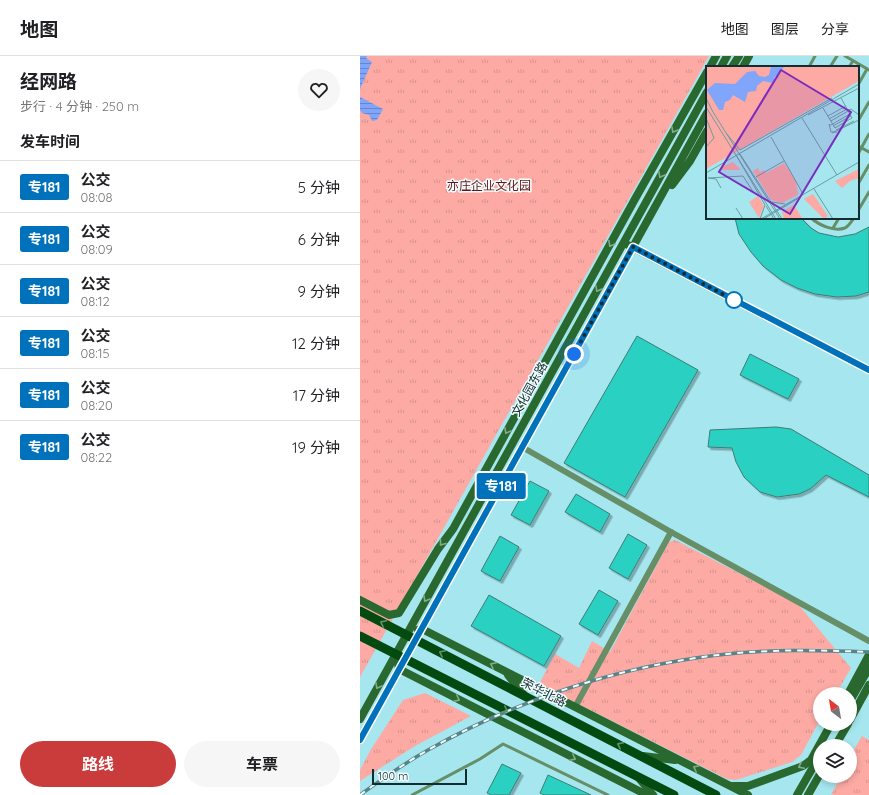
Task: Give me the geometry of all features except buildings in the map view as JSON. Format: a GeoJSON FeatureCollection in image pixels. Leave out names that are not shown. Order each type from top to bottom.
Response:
{"type":"FeatureCollection","features":[{"type":"Feature","properties":{"kind":"main road","name":"荣华北路"},"geometry":{"type":"LineString","coordinates":[[360,611],[716,795]]}},
{"type":"Feature","properties":{"kind":"main road"},"geometry":{"type":"LineString","coordinates":[[360,636],[674,795]]}},
{"type":"Feature","properties":{"kind":"street"},"geometry":{"type":"LineString","coordinates":[[711,66],[716,56]]}},
{"type":"Feature","properties":{"kind":"street"},"geometry":{"type":"LineString","coordinates":[[722,66],[727,56]]}},
{"type":"Feature","properties":{"kind":"street"},"geometry":{"type":"LineString","coordinates":[[733,66],[739,56]]}},
{"type":"Feature","properties":{"kind":"street"},"geometry":{"type":"LineString","coordinates":[[744,66],[749,56]]}},
{"type":"Feature","properties":{"kind":"street"},"geometry":{"type":"LineString","coordinates":[[453,529],[706,74]]}},
{"type":"Feature","properties":{"kind":"street","name":"文化园东路"},"geometry":{"type":"LineString","coordinates":[[360,719],[706,94]]}},
{"type":"Feature","properties":{"kind":"street"},"geometry":{"type":"LineString","coordinates":[[685,132],[689,104]]}},
{"type":"Feature","properties":{"kind":"street","name":"文化园东路"},"geometry":{"type":"LineString","coordinates":[[360,740],[706,115]]}},
{"type":"Feature","properties":{"kind":"street"},"geometry":{"type":"LineString","coordinates":[[654,210],[690,161],[706,133]]}},
{"type":"Feature","properties":{"kind":"street"},"geometry":{"type":"LineString","coordinates":[[624,243],[869,370]]}},
{"type":"Feature","properties":{"kind":"street"},"geometry":{"type":"LineString","coordinates":[[522,447],[671,532],[869,641]]}},
{"type":"Feature","properties":{"kind":"street"},"geometry":{"type":"LineString","coordinates":[[360,600],[389,615],[400,613],[438,549],[453,529],[480,501]]}},
{"type":"Feature","properties":{"kind":"street"},"geometry":{"type":"LineString","coordinates":[[575,707],[671,532]]}},
{"type":"Feature","properties":{"kind":"street"},"geometry":{"type":"LineString","coordinates":[[406,635],[422,629],[748,795]]}},
{"type":"Feature","properties":{"kind":"street"},"geometry":{"type":"LineString","coordinates":[[396,654],[399,669],[647,795]]}},
{"type":"Feature","properties":{"kind":"street"},"geometry":{"type":"LineString","coordinates":[[852,687],[869,655]]}},
{"type":"Feature","properties":{"kind":"street"},"geometry":{"type":"LineString","coordinates":[[857,689],[869,668]]}},
{"type":"Feature","properties":{"kind":"street"},"geometry":{"type":"LineString","coordinates":[[506,672],[525,696]]}},
{"type":"Feature","properties":{"kind":"street"},"geometry":{"type":"LineString","coordinates":[[857,707],[869,685]]}},
{"type":"Feature","properties":{"kind":"street"},"geometry":{"type":"LineString","coordinates":[[731,786],[748,786],[803,766],[811,760],[827,731]]}},
{"type":"Feature","properties":{"kind":"street"},"geometry":{"type":"LineString","coordinates":[[641,756],[680,760]]}},
{"type":"Feature","properties":{"kind":"street"},"geometry":{"type":"LineString","coordinates":[[797,795],[813,767]]}},
{"type":"Feature","properties":{"kind":"street"},"geometry":{"type":"LineString","coordinates":[[638,776],[653,795]]}},
{"type":"Feature","properties":{"kind":"street"},"geometry":{"type":"LineString","coordinates":[[808,795],[815,783]]}},
{"type":"Feature","properties":{"kind":"lane"},"geometry":{"type":"LineString","coordinates":[[810,66],[815,56]]}},
{"type":"Feature","properties":{"kind":"lane"},"geometry":{"type":"LineString","coordinates":[[831,66],[837,56]]}},
{"type":"Feature","properties":{"kind":"lane"},"geometry":{"type":"LineString","coordinates":[[847,57],[868,69],[859,83]]}},
{"type":"Feature","properties":{"kind":"lane"},"geometry":{"type":"LineString","coordinates":[[850,66],[853,61]]}},
{"type":"Feature","properties":{"kind":"lane"},"geometry":{"type":"LineString","coordinates":[[859,119],[869,102]]}},
{"type":"Feature","properties":{"kind":"lane"},"geometry":{"type":"LineString","coordinates":[[859,152],[869,134]]}},
{"type":"Feature","properties":{"kind":"lane"},"geometry":{"type":"LineString","coordinates":[[859,147],[869,152]]}},
{"type":"Feature","properties":{"kind":"lane"},"geometry":{"type":"LineString","coordinates":[[859,182],[869,165]]}},
{"type":"Feature","properties":{"kind":"lane"},"geometry":{"type":"LineString","coordinates":[[859,208],[869,192]]}},
{"type":"Feature","properties":{"kind":"lane"},"geometry":{"type":"LineString","coordinates":[[812,219],[818,223],[833,228],[844,228],[849,225],[853,219]]}},
{"type":"Feature","properties":{"kind":"lane"},"geometry":{"type":"LineString","coordinates":[[818,223],[820,219]]}},
{"type":"Feature","properties":{"kind":"lane"},"geometry":{"type":"LineString","coordinates":[[833,228],[838,219]]}},
{"type":"Feature","properties":{"kind":"lane"},"geometry":{"type":"LineString","coordinates":[[412,795],[480,759],[503,744],[608,795]]}},
{"type":"Feature","properties":{"kind":"green space","name":"亦庄企业文化园"},"geometry":{"type":"Polygon","coordinates":[[[360,56],[709,56],[360,677],[360,56]]]}},
{"type":"Feature","properties":{"kind":"green space"},"geometry":{"type":"Polygon","coordinates":[[[675,540],[797,603],[851,668],[840,687],[813,687],[814,731],[801,755],[792,762],[736,780],[727,779],[539,684],[555,654],[579,668],[592,641],[610,652],[669,542],[675,540]]]}},
{"type":"Feature","properties":{"kind":"green space"},"geometry":{"type":"Polygon","coordinates":[[[425,693],[471,716],[415,746],[360,781],[360,770],[370,751],[403,700],[425,693]]]}},
{"type":"Feature","properties":{"kind":"green space"},"geometry":{"type":"Polygon","coordinates":[[[862,736],[869,740],[869,795],[831,795],[837,783],[857,783],[857,744],[862,736]]]}},
{"type":"Feature","properties":{"kind":"water"},"geometry":{"type":"Polygon","coordinates":[[[360,56],[367,56],[366,58],[372,62],[360,89],[360,56]]]}},
{"type":"Feature","properties":{"kind":"water"},"geometry":{"type":"Polygon","coordinates":[[[360,97],[383,109],[377,120],[372,121],[369,115],[362,113],[360,110],[360,97]]]}},
{"type":"Feature","properties":{"kind":"railway"},"geometry":{"type":"LineString","coordinates":[[360,795],[411,760],[462,732],[532,701],[605,677],[680,660],[737,653],[793,650],[869,652]]}},
{"type":"Feature","properties":{"kind":"bus line","name":"专181"},"geometry":{"type":"LineString","coordinates":[[360,740],[633,247],[869,370]]}},
{"type":"Feature","properties":{"kind":"route"},"geometry":{"type":"LineString","coordinates":[[574,354],[633,247],[734,300]]}}]}
